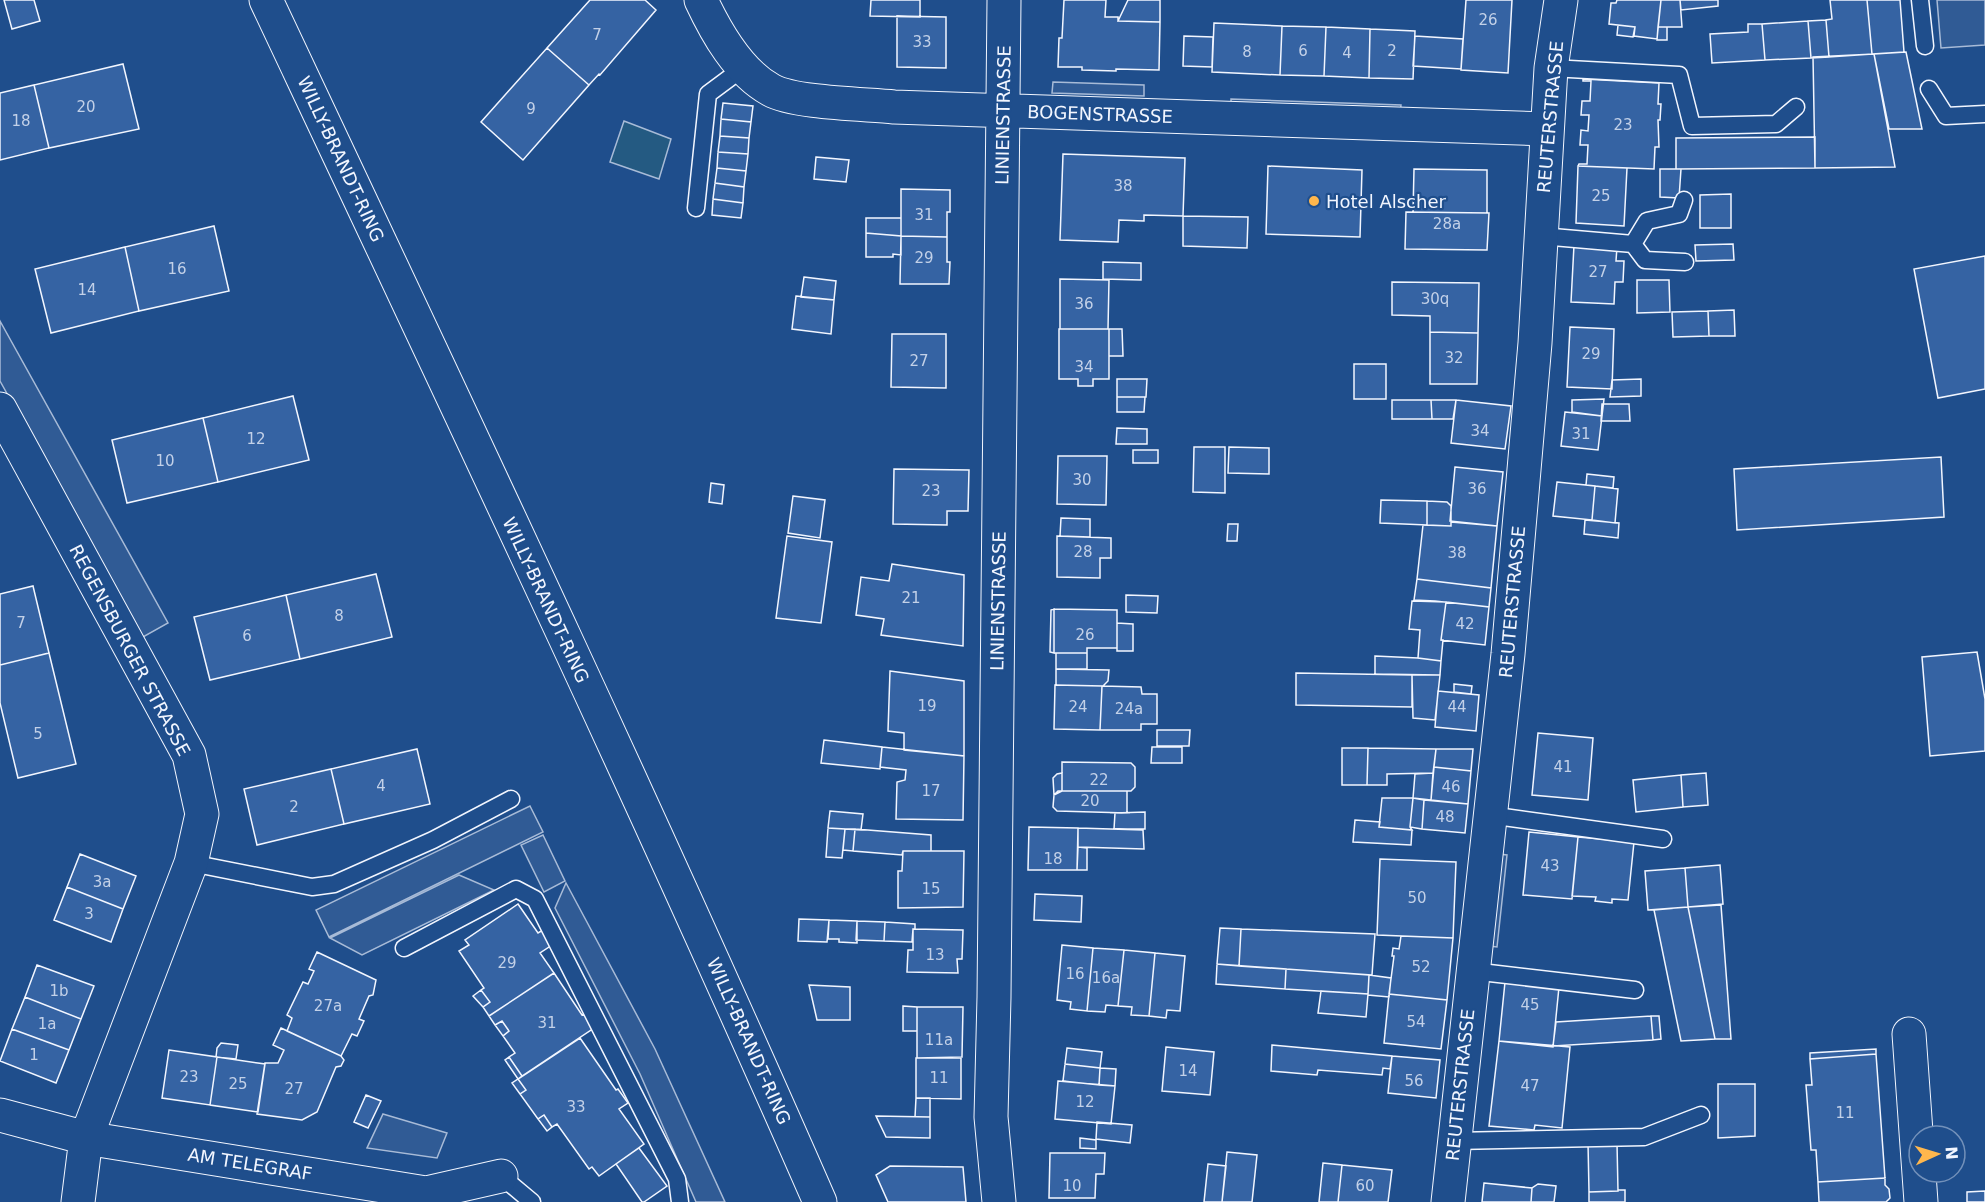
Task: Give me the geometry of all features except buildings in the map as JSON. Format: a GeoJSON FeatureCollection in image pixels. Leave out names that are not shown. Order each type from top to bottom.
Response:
{"type":"FeatureCollection","features":[{"type":"Feature","properties":{"kind":"street","name":"WILLY-BRANDT-RING"},"geometry":{"type":"LineString","coordinates":[[266,0],[759,1061],[820,1202]]}},
{"type":"Feature","properties":{"kind":"street","name":"BOGENSTRASSE"},"geometry":{"type":"LineString","coordinates":[[701,0],[715,29],[743,68],[771,90],[794,98],[894,107],[1547,129]]}},
{"type":"Feature","properties":{"kind":"street","name":"LINIENSTRASSE"},"geometry":{"type":"LineString","coordinates":[[999,1202],[991,1117],[995,973],[1004,0]]}},
{"type":"Feature","properties":{"kind":"street","name":"REUTERSTRASSE"},"geometry":{"type":"LineString","coordinates":[[1448,1202],[1509,643],[1535,343],[1551,68],[1561,0]]}},
{"type":"Feature","properties":{"kind":"street","name":"REGENSBURGER STRASSE"},"geometry":{"type":"LineString","coordinates":[[0,410],[189,755],[202,814],[191,863],[86,1138],[78,1202]]}},
{"type":"Feature","properties":{"kind":"street"},"geometry":{"type":"LineString","coordinates":[[1909,1034],[1921,1202]]}},
{"type":"Feature","properties":{"kind":"street","name":"AM TELEGRAF"},"geometry":{"type":"LineString","coordinates":[[0,1115],[86,1138],[426,1193],[501,1176]]}},
{"type":"Feature","properties":{"kind":"lane"},"geometry":{"type":"LineString","coordinates":[[1920,0],[1925,46]]}},
{"type":"Feature","properties":{"kind":"lane"},"geometry":{"type":"LineString","coordinates":[[696,208],[708,94],[743,68]]}},
{"type":"Feature","properties":{"kind":"lane"},"geometry":{"type":"LineString","coordinates":[[1551,68],[1678,75],[1692,126],[1776,124],[1796,107]]}},
{"type":"Feature","properties":{"kind":"lane"},"geometry":{"type":"LineString","coordinates":[[1929,88],[1946,116],[1985,114]]}},
{"type":"Feature","properties":{"kind":"lane"},"geometry":{"type":"LineString","coordinates":[[1633,244],[1647,222],[1679,214],[1684,200]]}},
{"type":"Feature","properties":{"kind":"lane"},"geometry":{"type":"LineString","coordinates":[[1541,236],[1633,244],[1645,260],[1685,262]]}},
{"type":"Feature","properties":{"kind":"lane"},"geometry":{"type":"LineString","coordinates":[[191,863],[312,887],[334,884],[433,840],[511,799]]}},
{"type":"Feature","properties":{"kind":"lane"},"geometry":{"type":"LineString","coordinates":[[1489,815],[1663,839]]}},
{"type":"Feature","properties":{"kind":"lane"},"geometry":{"type":"LineString","coordinates":[[404,948],[516,889],[535,898],[677,1179],[680,1202]]}},
{"type":"Feature","properties":{"kind":"lane"},"geometry":{"type":"LineString","coordinates":[[1472,970],[1635,990]]}},
{"type":"Feature","properties":{"kind":"lane"},"geometry":{"type":"LineString","coordinates":[[1454,1141],[1644,1137],[1701,1115]]}},
{"type":"Feature","properties":{"kind":"lane"},"geometry":{"type":"LineString","coordinates":[[501,1176],[532,1202]]}},
{"type":"Feature","properties":{"kind":"shaded area"},"geometry":{"type":"Polygon","coordinates":[[[1937,0],[1985,0],[1985,45],[1941,48],[1937,0]]]}},
{"type":"Feature","properties":{"kind":"shaded area"},"geometry":{"type":"Polygon","coordinates":[[[1053,82],[1144,85],[1144,96],[1052,93],[1053,82]]]}},
{"type":"Feature","properties":{"kind":"shaded area"},"geometry":{"type":"Polygon","coordinates":[[[1231,99],[1401,105],[1400,116],[1231,110],[1231,99]]]}},
{"type":"Feature","properties":{"kind":"shaded area"},"geometry":{"type":"Polygon","coordinates":[[[624,121],[671,139],[659,179],[610,162],[624,121]]]}},
{"type":"Feature","properties":{"kind":"shaded area"},"geometry":{"type":"Polygon","coordinates":[[[0,321],[168,623],[143,637],[0,381],[0,321]]]}},
{"type":"Feature","properties":{"kind":"shaded area"},"geometry":{"type":"Polygon","coordinates":[[[530,806],[543,832],[329,937],[316,910],[530,806]]]}},
{"type":"Feature","properties":{"kind":"shaded area"},"geometry":{"type":"Polygon","coordinates":[[[543,835],[565,881],[544,892],[521,845],[543,835]]]}},
{"type":"Feature","properties":{"kind":"shaded area"},"geometry":{"type":"Polygon","coordinates":[[[1499,854],[1507,855],[1497,947],[1489,946],[1499,854]]]}},
{"type":"Feature","properties":{"kind":"shaded area"},"geometry":{"type":"Polygon","coordinates":[[[459,875],[494,890],[362,955],[330,938],[459,875]]]}},
{"type":"Feature","properties":{"kind":"shaded area"},"geometry":{"type":"Polygon","coordinates":[[[566,883],[655,1049],[725,1202],[696,1202],[640,1074],[555,908],[566,883]]]}},
{"type":"Feature","properties":{"kind":"shaded area"},"geometry":{"type":"Polygon","coordinates":[[[383,1114],[447,1133],[437,1158],[367,1148],[383,1114]]]}},
{"type":"Feature","properties":{"kind":"place","name":"Hotel Alscher"},"geometry":{"type":"Point","coordinates":[1314,201]}}]}
